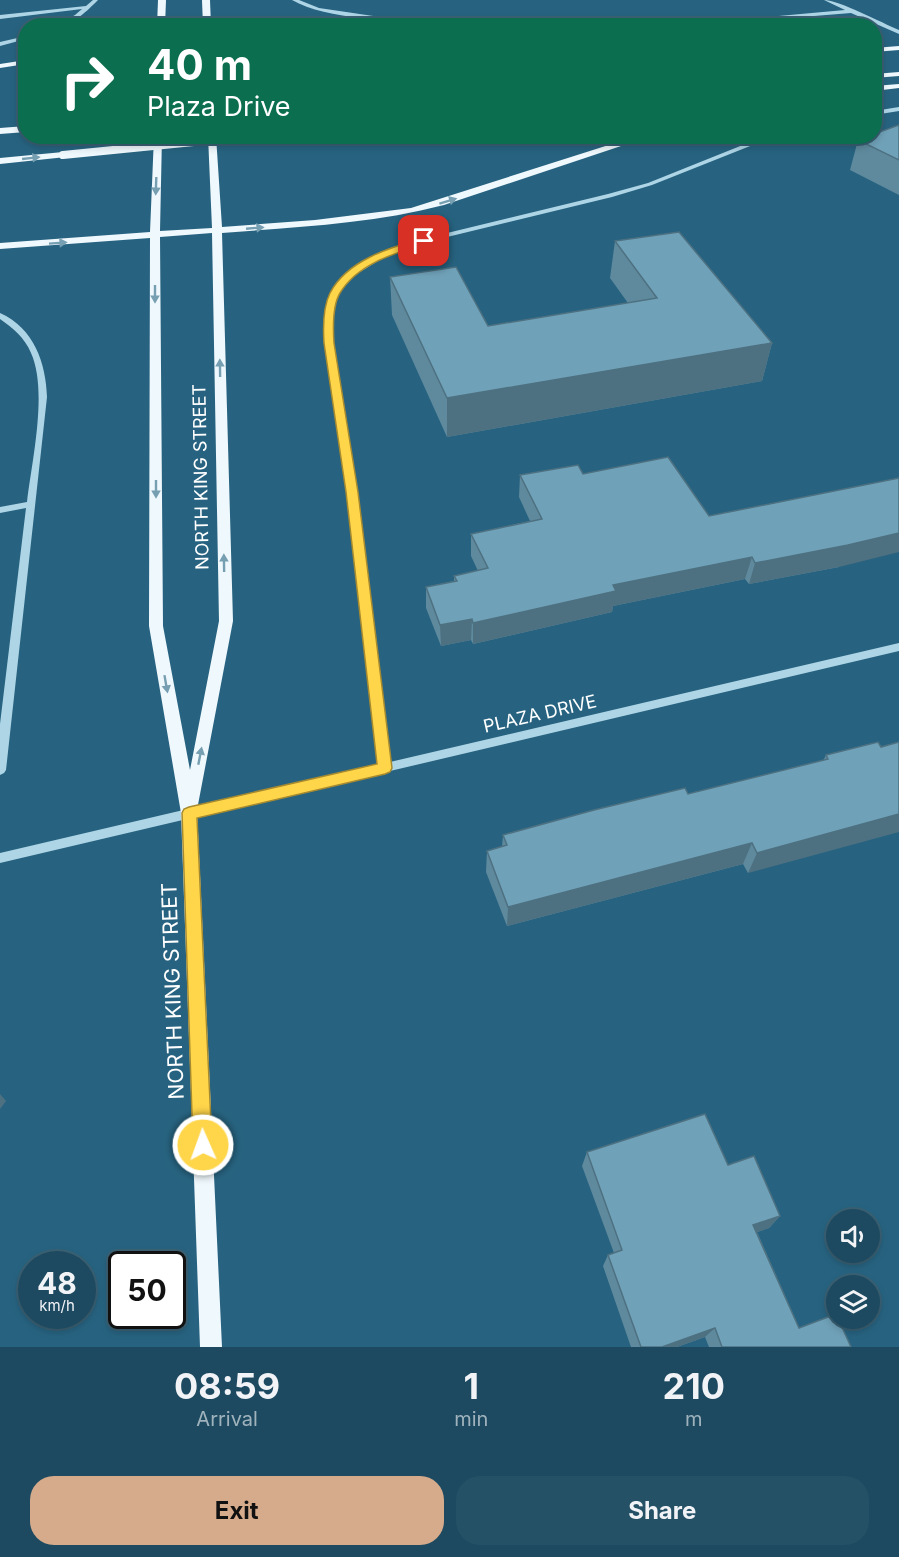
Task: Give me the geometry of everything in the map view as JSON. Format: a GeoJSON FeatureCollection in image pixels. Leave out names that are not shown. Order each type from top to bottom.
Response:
{"type":"FeatureCollection","features":[{"type":"Feature","properties":{"kind":"main road"},"geometry":{"type":"LineString","coordinates":[[161,18],[162,0]]}},
{"type":"Feature","properties":{"kind":"main road"},"geometry":{"type":"LineString","coordinates":[[206,0],[207,18]]}},
{"type":"Feature","properties":{"kind":"main road"},"geometry":{"type":"LineString","coordinates":[[882,48],[899,47]]}},
{"type":"Feature","properties":{"kind":"main road"},"geometry":{"type":"LineString","coordinates":[[0,66],[18,63]]}},
{"type":"Feature","properties":{"kind":"main road"},"geometry":{"type":"LineString","coordinates":[[882,75],[899,74]]}},
{"type":"Feature","properties":{"kind":"main road"},"geometry":{"type":"LineString","coordinates":[[882,87],[899,86]]}},
{"type":"Feature","properties":{"kind":"main road"},"geometry":{"type":"LineString","coordinates":[[0,131],[18,130]]}},
{"type":"Feature","properties":{"kind":"main road","name":"NORTH KING STREET"},"geometry":{"type":"LineString","coordinates":[[158,144],[155,236],[156,626],[189,813],[211,1347]]}},
{"type":"Feature","properties":{"kind":"main road"},"geometry":{"type":"LineString","coordinates":[[0,161],[174,144]]}},
{"type":"Feature","properties":{"kind":"main road","name":"NORTH KING STREET"},"geometry":{"type":"LineString","coordinates":[[189,813],[226,621],[217,231],[212,144]]}},
{"type":"Feature","properties":{"kind":"main road"},"geometry":{"type":"LineString","coordinates":[[0,246],[217,231],[411,211],[622,144]]}},
{"type":"Feature","properties":{"kind":"street"},"geometry":{"type":"LineString","coordinates":[[71,18],[90,7],[96,0]]}},
{"type":"Feature","properties":{"kind":"street"},"geometry":{"type":"LineString","coordinates":[[294,0],[318,9],[369,18]]}},
{"type":"Feature","properties":{"kind":"street"},"geometry":{"type":"LineString","coordinates":[[826,0],[868,18]]}},
{"type":"Feature","properties":{"kind":"street"},"geometry":{"type":"LineString","coordinates":[[0,17],[90,7]]}},
{"type":"Feature","properties":{"kind":"street"},"geometry":{"type":"LineString","coordinates":[[767,18],[852,11]]}},
{"type":"Feature","properties":{"kind":"street"},"geometry":{"type":"LineString","coordinates":[[882,24],[899,32]]}},
{"type":"Feature","properties":{"kind":"street"},"geometry":{"type":"LineString","coordinates":[[0,44],[18,39]]}},
{"type":"Feature","properties":{"kind":"street"},"geometry":{"type":"LineString","coordinates":[[882,112],[899,109]]}},
{"type":"Feature","properties":{"kind":"street"},"geometry":{"type":"LineString","coordinates":[[385,768],[352,492],[329,343],[330,307],[334,294],[352,273],[383,254],[441,236],[610,196],[650,184],[752,144]]}},
{"type":"Feature","properties":{"kind":"street"},"geometry":{"type":"LineString","coordinates":[[0,315],[20,330],[42,368],[43,406],[0,771]]}},
{"type":"Feature","properties":{"kind":"street"},"geometry":{"type":"LineString","coordinates":[[0,510],[32,504]]}},
{"type":"Feature","properties":{"kind":"street","name":"PLAZA DRIVE"},"geometry":{"type":"LineString","coordinates":[[0,858],[899,647]]}},
{"type":"Feature","properties":{"kind":"building"},"geometry":{"type":"Polygon","coordinates":[[[899,125],[899,160],[866,144],[882,144],[882,131],[899,125]]]}},
{"type":"Feature","properties":{"kind":"building"},"geometry":{"type":"Polygon","coordinates":[[[679,232],[772,343],[447,398],[390,277],[456,267],[488,326],[657,298],[615,241],[679,232]]]}},
{"type":"Feature","properties":{"kind":"building"},"geometry":{"type":"Polygon","coordinates":[[[668,457],[709,516],[899,478],[899,533],[755,563],[752,557],[613,585],[616,591],[473,623],[472,619],[440,625],[426,587],[457,581],[454,576],[488,568],[471,534],[542,519],[520,475],[578,465],[583,474],[668,457]]]}},
{"type":"Feature","properties":{"kind":"building"},"geometry":{"type":"Polygon","coordinates":[[[878,742],[881,747],[899,742],[899,814],[757,853],[752,843],[508,907],[487,851],[507,845],[503,835],[685,788],[688,794],[828,759],[826,755],[878,742]]]}},
{"type":"Feature","properties":{"kind":"building"},"geometry":{"type":"Polygon","coordinates":[[[705,1114],[728,1165],[754,1156],[780,1216],[753,1225],[799,1328],[826,1318],[826,1329],[843,1329],[851,1347],[722,1347],[715,1328],[662,1347],[641,1347],[608,1255],[622,1250],[587,1152],[705,1114]]]}},
{"type":"Feature","properties":{"kind":"route"},"geometry":{"type":"LineString","coordinates":[[203,1145],[189,813],[385,768],[352,492],[329,343],[328,323],[334,294],[352,273],[383,254],[424,241]]}}]}
